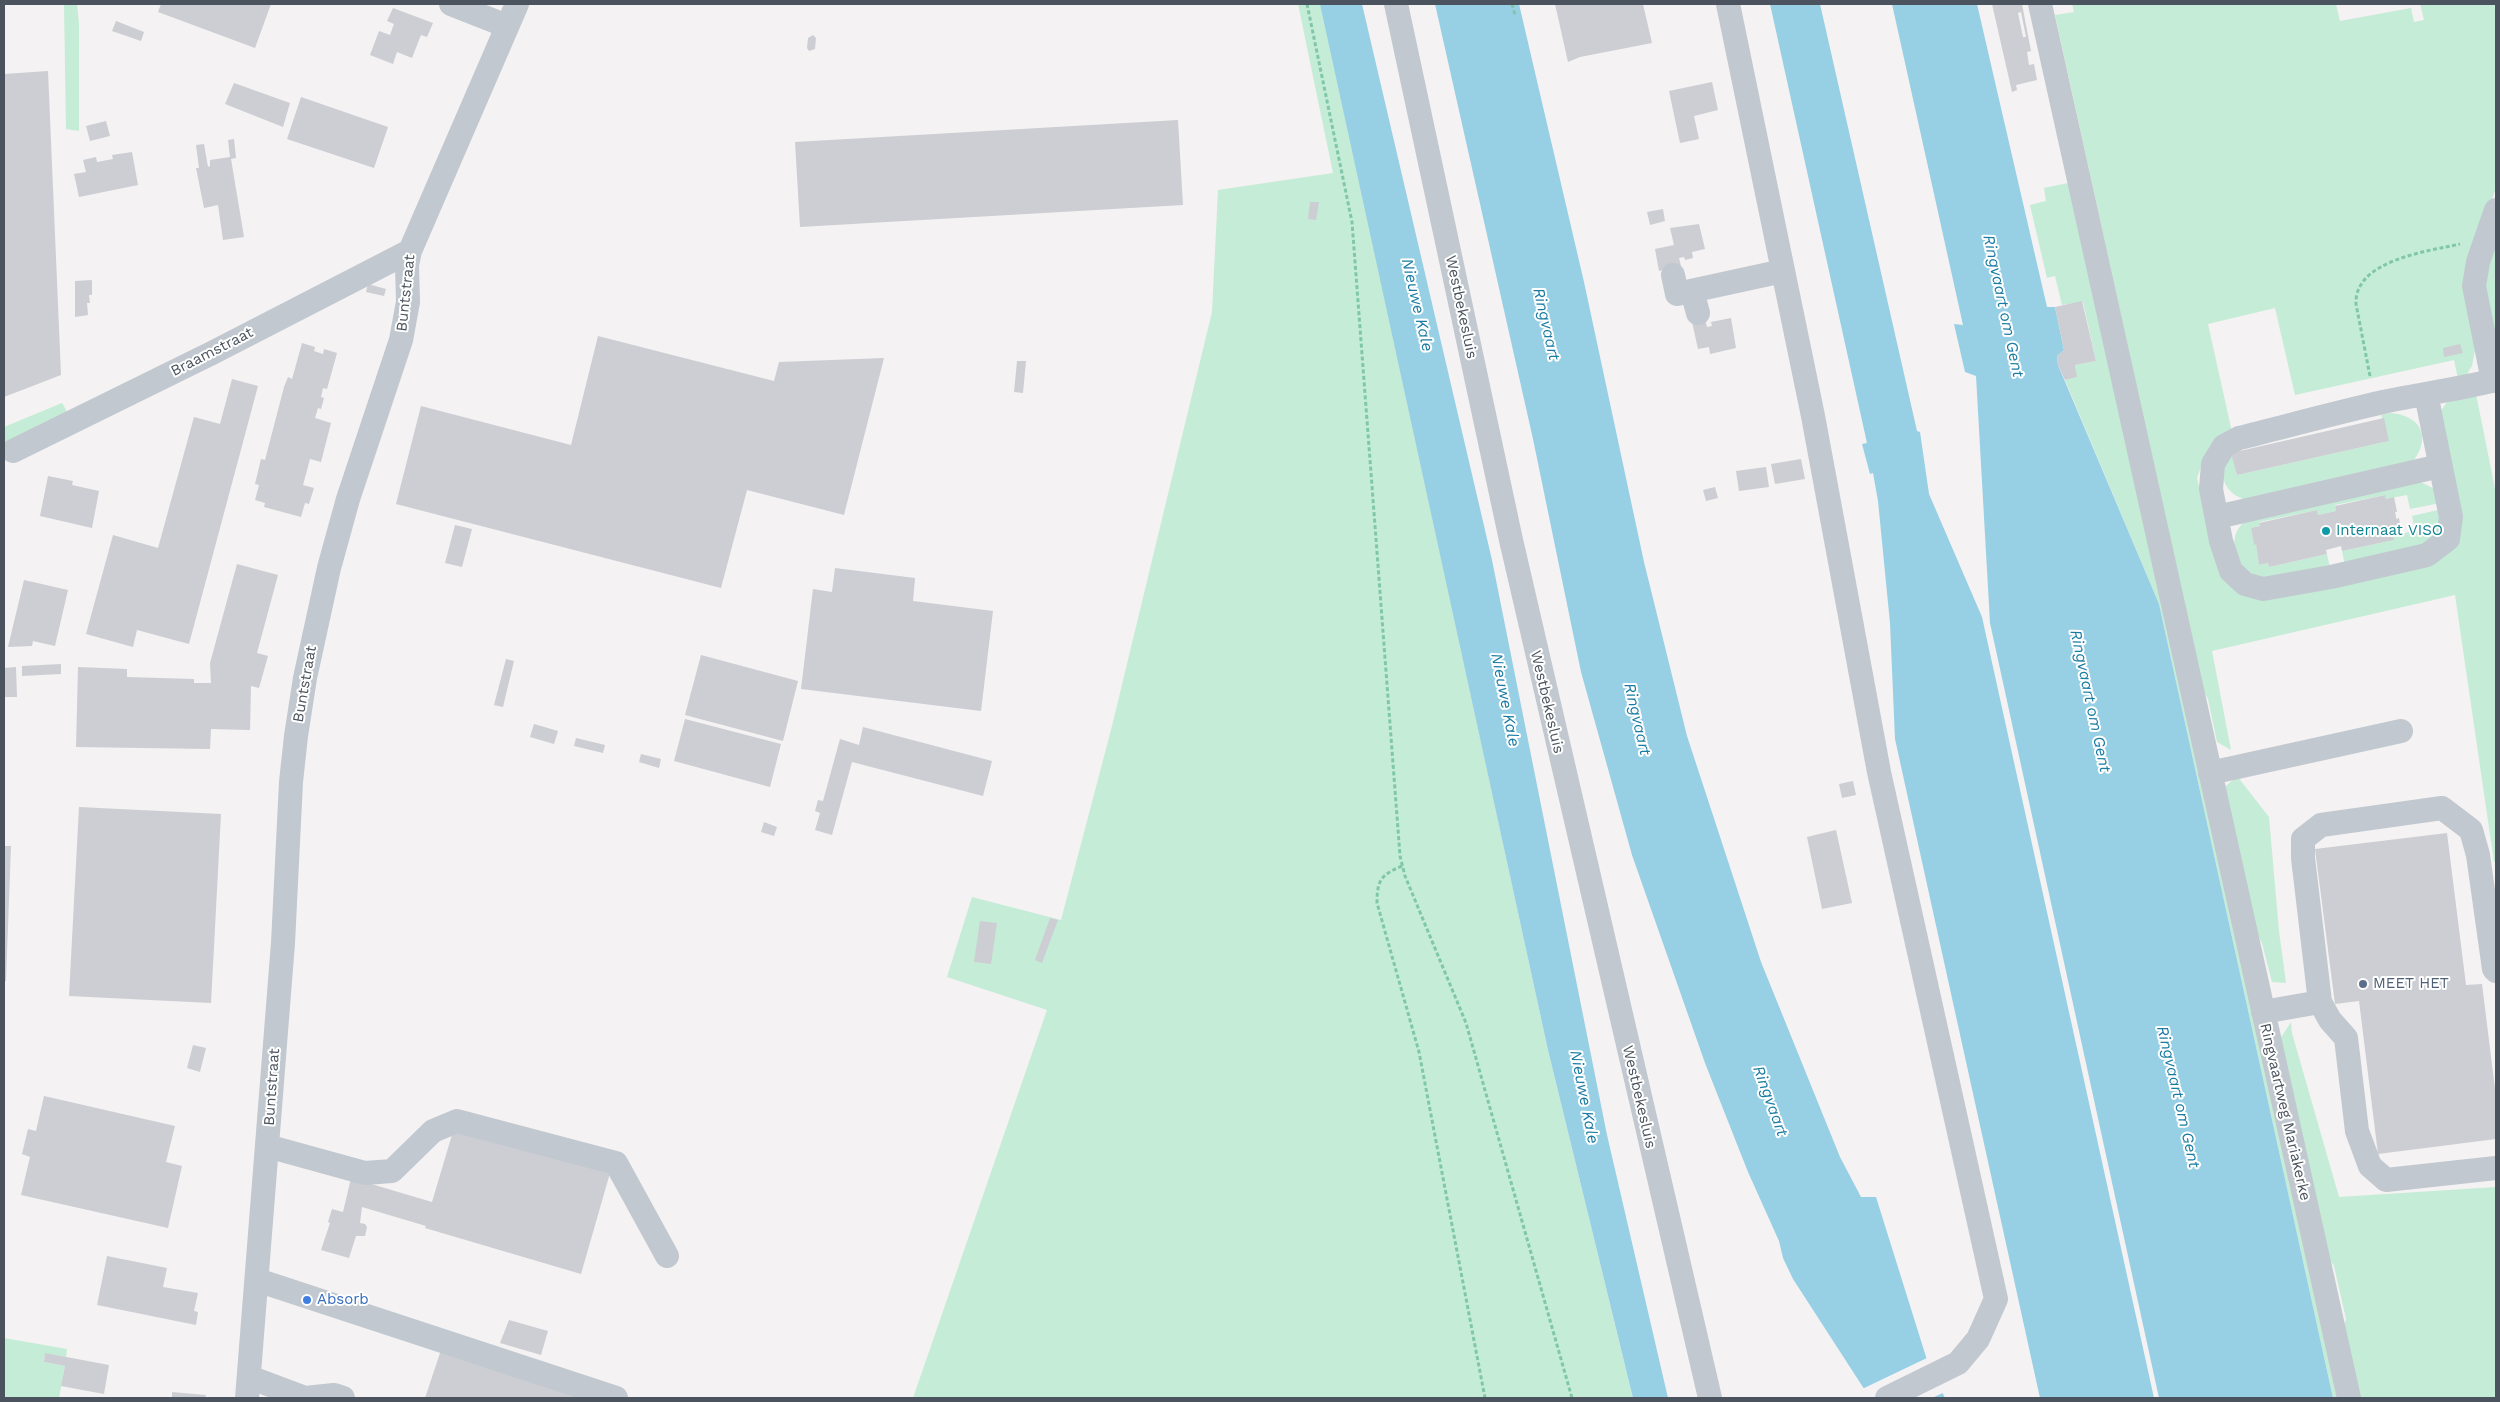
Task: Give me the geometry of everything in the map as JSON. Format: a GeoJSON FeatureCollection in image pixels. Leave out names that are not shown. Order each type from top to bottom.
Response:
{"type":"FeatureCollection","features":[{"type":"Feature","properties":{"kind":"street"},"geometry":{"type":"LineString","coordinates":[[451,4],[507,26]]}},
{"type":"Feature","properties":{"kind":"street","name":"Buntstraat"},"geometry":{"type":"LineString","coordinates":[[248,1388],[283,943],[291,782],[305,678],[316,622],[348,499],[401,340],[408,302],[407,265],[410,251],[517,4]]}},
{"type":"Feature","properties":{"kind":"street","name":"Westbekesluis"},"geometry":{"type":"LineString","coordinates":[[1396,4],[1547,701],[1710,1398]]}},
{"type":"Feature","properties":{"kind":"street"},"geometry":{"type":"LineString","coordinates":[[1728,4],[1783,271],[1879,772],[1996,1299],[1978,1340],[1958,1363],[1887,1398]]}},
{"type":"Feature","properties":{"kind":"street","name":"Ringvaartweg Mariakerke"},"geometry":{"type":"LineString","coordinates":[[2040,4],[2349,1398]]}},
{"type":"Feature","properties":{"kind":"street"},"geometry":{"type":"LineString","coordinates":[[2426,394],[2452,517],[2448,539],[2427,555],[2263,590],[2246,584],[2230,571],[2211,489],[2213,464],[2224,446],[2238,438],[2426,394],[2494,381],[2474,286],[2478,262],[2496,210]]}},
{"type":"Feature","properties":{"kind":"street","name":"Braamstraat"},"geometry":{"type":"LineString","coordinates":[[13,451],[212,353],[410,251]]}},
{"type":"Feature","properties":{"kind":"street"},"geometry":{"type":"LineString","coordinates":[[1672,274],[1677,294],[1695,302],[1783,271]]}},
{"type":"Feature","properties":{"kind":"street"},"geometry":{"type":"LineString","coordinates":[[2217,517],[2440,466]]}},
{"type":"Feature","properties":{"kind":"street"},"geometry":{"type":"LineString","coordinates":[[2210,773],[2401,731]]}},
{"type":"Feature","properties":{"kind":"street"},"geometry":{"type":"LineString","coordinates":[[2496,972],[2494,969],[2478,854],[2471,830],[2442,808],[2321,825],[2303,839],[2303,858],[2320,1002],[2330,1020],[2346,1038],[2357,1131],[2370,1166],[2386,1180],[2496,1168]]}},
{"type":"Feature","properties":{"kind":"street"},"geometry":{"type":"LineString","coordinates":[[2263,1012],[2320,1002]]}},
{"type":"Feature","properties":{"kind":"street"},"geometry":{"type":"LineString","coordinates":[[267,1146],[365,1173],[392,1170],[433,1132],[457,1121],[616,1163],[667,1256]]}},
{"type":"Feature","properties":{"kind":"street"},"geometry":{"type":"LineString","coordinates":[[257,1280],[616,1398]]}},
{"type":"Feature","properties":{"kind":"street"},"geometry":{"type":"LineString","coordinates":[[248,1388],[305,1398],[334,1395],[343,1398]]}},
{"type":"Feature","properties":{"kind":"path"},"geometry":{"type":"LineString","coordinates":[[1306,4],[1348,194],[1352,222],[1402,866],[1466,1023],[1572,1398]]}},
{"type":"Feature","properties":{"kind":"path"},"geometry":{"type":"LineString","coordinates":[[1512,4],[1515,15]]}},
{"type":"Feature","properties":{"kind":"path"},"geometry":{"type":"LineString","coordinates":[[2370,376],[2355,295],[2364,281],[2390,261],[2487,237]]}},
{"type":"Feature","properties":{"kind":"path"},"geometry":{"type":"LineString","coordinates":[[1402,866],[1381,879],[1377,886],[1376,903],[1419,1052],[1485,1398]]}},
{"type":"Feature","properties":{"kind":"green space"},"geometry":{"type":"Polygon","coordinates":[[[64,4],[77,4],[79,24],[79,131],[66,129],[64,4]]]}},
{"type":"Feature","properties":{"kind":"green space"},"geometry":{"type":"Polygon","coordinates":[[[1298,4],[1321,4],[1548,1050],[1633,1398],[913,1398],[1047,1010],[947,977],[972,897],[1061,920],[1112,726],[1212,312],[1218,190],[1333,173],[1298,4]]]}},
{"type":"Feature","properties":{"kind":"green space"},"geometry":{"type":"Polygon","coordinates":[[[2072,4],[2336,4],[2340,21],[2411,8],[2414,22],[2424,20],[2420,4],[2496,4],[2496,188],[2469,261],[2476,345],[2472,366],[2467,374],[2458,379],[2454,360],[2295,395],[2275,308],[2208,324],[2232,432],[2205,455],[2197,478],[2217,563],[2242,590],[2457,538],[2463,517],[2440,412],[2448,401],[2476,394],[2496,494],[2496,861],[2494,862],[2455,595],[2212,651],[2231,750],[2217,742],[2208,699],[2194,675],[2128,347],[2055,15],[2074,12],[2072,4]]]}},
{"type":"Feature","properties":{"kind":"green space"},"geometry":{"type":"Polygon","coordinates":[[[2068,183],[2342,1398],[2333,1398],[2159,604],[2065,380],[2076,377],[2075,365],[2096,361],[2083,302],[2062,305],[2055,276],[2047,278],[2030,205],[2046,201],[2044,188],[2068,183]]]}},
{"type":"Feature","properties":{"kind":"green space"},"geometry":{"type":"Polygon","coordinates":[[[2496,234],[2496,349],[2483,276],[2496,234]]]}},
{"type":"Feature","properties":{"kind":"green space"},"geometry":{"type":"Polygon","coordinates":[[[62,403],[70,417],[4,443],[4,427],[62,403]]]}},
{"type":"Feature","properties":{"kind":"green space"},"geometry":{"type":"Polygon","coordinates":[[[2390,413],[2409,418],[2420,428],[2422,442],[2414,460],[2243,499],[2230,491],[2226,485],[2223,472],[2224,466],[2232,453],[2237,475],[2389,441],[2381,415],[2390,413]]]}},
{"type":"Feature","properties":{"kind":"green space"},"geometry":{"type":"Polygon","coordinates":[[[2418,481],[2433,488],[2440,503],[2410,509],[2407,495],[2386,499],[2385,495],[2335,505],[2336,511],[2318,515],[2317,510],[2259,522],[2260,526],[2251,528],[2254,544],[2256,544],[2259,565],[2268,563],[2269,567],[2327,554],[2330,568],[2267,582],[2241,568],[2236,553],[2235,541],[2238,529],[2249,517],[2418,481]]]}},
{"type":"Feature","properties":{"kind":"green space"},"geometry":{"type":"Polygon","coordinates":[[[2442,509],[2442,526],[2429,543],[2345,565],[2342,551],[2394,540],[2393,535],[2415,531],[2412,516],[2442,509]]]}},
{"type":"Feature","properties":{"kind":"green space"},"geometry":{"type":"Polygon","coordinates":[[[2237,776],[2269,817],[2279,931],[2286,983],[2272,982],[2262,943],[2258,936],[2225,787],[2237,776]]]}},
{"type":"Feature","properties":{"kind":"green space"},"geometry":{"type":"Polygon","coordinates":[[[2291,1022],[2292,1033],[2339,1197],[2496,1187],[2496,1398],[2357,1398],[2342,1336],[2346,1319],[2334,1266],[2325,1253],[2280,1039],[2291,1022]]]}},
{"type":"Feature","properties":{"kind":"green space"},"geometry":{"type":"Polygon","coordinates":[[[4,1338],[67,1349],[66,1357],[45,1354],[44,1362],[65,1366],[59,1398],[4,1398],[4,1338]]]}},
{"type":"Feature","properties":{"kind":"water","name":"Nieuwe Kale"},"geometry":{"type":"Polygon","coordinates":[[[1320,4],[1362,4],[1492,560],[1607,1135],[1668,1398],[1633,1398],[1548,1050],[1320,4]]]}},
{"type":"Feature","properties":{"kind":"water","name":"Ringvaart"},"geometry":{"type":"Polygon","coordinates":[[[1435,4],[1519,4],[1584,282],[1644,562],[1687,736],[1761,962],[1840,1157],[1861,1197],[1876,1197],[1927,1360],[1945,1398],[1870,1398],[1793,1279],[1705,1063],[1632,855],[1581,672],[1533,439],[1435,4]]]}},
{"type":"Feature","properties":{"kind":"water"},"geometry":{"type":"Polygon","coordinates":[[[1770,4],[1820,4],[1917,431],[1920,432],[1929,494],[1982,617],[2154,1398],[2040,1398],[1895,739],[1890,623],[1878,501],[1873,473],[1870,474],[1862,444],[1867,443],[1770,4]]]}},
{"type":"Feature","properties":{"kind":"water","name":"Ringvaart om Gent"},"geometry":{"type":"Polygon","coordinates":[[[1892,4],[1977,4],[2047,307],[2055,307],[2064,350],[2057,356],[2058,365],[2159,604],[2333,1398],[2159,1398],[1990,623],[1976,376],[1965,372],[1954,324],[1963,325],[1892,4]]]}},
{"type":"Feature","properties":{"kind":"pier"},"geometry":{"type":"Polygon","coordinates":[[[1929,1357],[1945,1392],[1932,1398],[1867,1398],[1862,1389],[1929,1357]]]}},
{"type":"Feature","properties":{"kind":"building"},"geometry":{"type":"Polygon","coordinates":[[[161,4],[271,4],[255,48],[158,12],[161,4]]]}},
{"type":"Feature","properties":{"kind":"building"},"geometry":{"type":"Polygon","coordinates":[[[1555,4],[1643,4],[1652,43],[1580,57],[1568,62],[1555,4]]]}},
{"type":"Feature","properties":{"kind":"building"},"geometry":{"type":"Polygon","coordinates":[[[1992,4],[2022,4],[2031,51],[2027,52],[2029,65],[2034,64],[2037,80],[2016,85],[2017,90],[2012,92],[1992,4]],[[2021,12],[2018,13],[2023,37],[2026,37],[2021,12]]]}},
{"type":"Feature","properties":{"kind":"building"},"geometry":{"type":"Polygon","coordinates":[[[393,8],[433,23],[427,37],[421,35],[412,58],[397,52],[393,64],[370,55],[379,31],[390,35],[394,24],[387,21],[393,8]]]}},
{"type":"Feature","properties":{"kind":"building"},"geometry":{"type":"Polygon","coordinates":[[[116,21],[144,32],[141,41],[112,31],[116,21]]]}},
{"type":"Feature","properties":{"kind":"building"},"geometry":{"type":"Polygon","coordinates":[[[813,35],[816,38],[815,49],[809,51],[807,48],[808,38],[813,35]]]}},
{"type":"Feature","properties":{"kind":"building"},"geometry":{"type":"Polygon","coordinates":[[[48,71],[61,375],[4,397],[4,74],[48,71]]]}},
{"type":"Feature","properties":{"kind":"building"},"geometry":{"type":"Polygon","coordinates":[[[1712,82],[1718,110],[1694,116],[1699,139],[1680,143],[1669,91],[1712,82]]]}},
{"type":"Feature","properties":{"kind":"building"},"geometry":{"type":"Polygon","coordinates":[[[234,83],[290,103],[283,127],[225,104],[234,83]]]}},
{"type":"Feature","properties":{"kind":"building"},"geometry":{"type":"Polygon","coordinates":[[[301,97],[388,127],[374,168],[287,139],[301,97]]]}},
{"type":"Feature","properties":{"kind":"building"},"geometry":{"type":"Polygon","coordinates":[[[1178,120],[1183,205],[800,227],[795,142],[1178,120]]]}},
{"type":"Feature","properties":{"kind":"building"},"geometry":{"type":"Polygon","coordinates":[[[106,121],[110,136],[90,141],[86,126],[106,121]]]}},
{"type":"Feature","properties":{"kind":"building"},"geometry":{"type":"Polygon","coordinates":[[[234,139],[236,158],[231,159],[244,237],[223,240],[218,205],[204,208],[196,168],[199,168],[196,145],[204,144],[208,167],[210,166],[210,160],[230,157],[228,140],[234,139]]]}},
{"type":"Feature","properties":{"kind":"building"},"geometry":{"type":"Polygon","coordinates":[[[132,152],[138,185],[79,197],[74,174],[86,172],[83,160],[96,157],[97,162],[113,159],[112,155],[132,152]]]}},
{"type":"Feature","properties":{"kind":"building"},"geometry":{"type":"Polygon","coordinates":[[[1310,202],[1319,202],[1316,220],[1308,219],[1310,202]]]}},
{"type":"Feature","properties":{"kind":"building"},"geometry":{"type":"Polygon","coordinates":[[[1663,209],[1665,221],[1650,225],[1647,212],[1663,209]]]}},
{"type":"Feature","properties":{"kind":"building"},"geometry":{"type":"Polygon","coordinates":[[[1699,224],[1705,249],[1692,252],[1693,258],[1685,260],[1684,257],[1679,258],[1681,266],[1659,271],[1655,249],[1674,245],[1670,228],[1699,224]]]}},
{"type":"Feature","properties":{"kind":"building"},"geometry":{"type":"Polygon","coordinates":[[[92,280],[92,295],[89,295],[90,303],[87,303],[88,315],[75,317],[75,281],[92,280]]]}},
{"type":"Feature","properties":{"kind":"building"},"geometry":{"type":"Polygon","coordinates":[[[368,284],[386,289],[384,296],[366,292],[368,284]]]}},
{"type":"Feature","properties":{"kind":"building"},"geometry":{"type":"Polygon","coordinates":[[[2082,301],[2096,361],[2075,365],[2077,377],[2065,380],[2058,365],[2057,356],[2064,350],[2055,307],[2082,301]]]}},
{"type":"Feature","properties":{"kind":"building"},"geometry":{"type":"Polygon","coordinates":[[[1731,318],[1736,348],[1710,354],[1709,347],[1698,349],[1692,322],[1705,319],[1707,327],[1712,326],[1711,322],[1731,318]]]}},
{"type":"Feature","properties":{"kind":"building"},"geometry":{"type":"Polygon","coordinates":[[[598,336],[774,381],[779,362],[884,358],[844,515],[747,490],[721,588],[396,504],[421,406],[571,445],[598,336]]]}},
{"type":"Feature","properties":{"kind":"building"},"geometry":{"type":"Polygon","coordinates":[[[302,343],[315,347],[314,351],[323,354],[324,349],[337,353],[327,389],[323,388],[321,397],[324,398],[321,409],[318,408],[315,418],[331,423],[321,462],[310,459],[303,485],[314,488],[309,504],[305,503],[301,517],[264,507],[265,503],[255,500],[259,485],[255,484],[261,459],[265,460],[284,387],[288,377],[292,379],[302,343]]]}},
{"type":"Feature","properties":{"kind":"building"},"geometry":{"type":"Polygon","coordinates":[[[2460,344],[2463,353],[2444,357],[2443,348],[2460,344]]]}},
{"type":"Feature","properties":{"kind":"building"},"geometry":{"type":"Polygon","coordinates":[[[1017,361],[1026,361],[1023,393],[1014,392],[1017,361]]]}},
{"type":"Feature","properties":{"kind":"building"},"geometry":{"type":"Polygon","coordinates":[[[232,379],[258,386],[189,644],[137,630],[133,647],[86,634],[113,535],[158,548],[194,417],[220,424],[232,379]]]}},
{"type":"Feature","properties":{"kind":"building"},"geometry":{"type":"Polygon","coordinates":[[[2384,418],[2389,441],[2237,475],[2231,453],[2384,418]]]}},
{"type":"Feature","properties":{"kind":"building"},"geometry":{"type":"Polygon","coordinates":[[[1801,459],[1805,479],[1775,484],[1771,464],[1801,459]]]}},
{"type":"Feature","properties":{"kind":"building"},"geometry":{"type":"Polygon","coordinates":[[[1766,467],[1769,487],[1739,491],[1736,471],[1766,467]]]}},
{"type":"Feature","properties":{"kind":"building"},"geometry":{"type":"Polygon","coordinates":[[[48,476],[73,481],[72,485],[99,491],[92,528],[40,516],[48,476]]]}},
{"type":"Feature","properties":{"kind":"building"},"geometry":{"type":"Polygon","coordinates":[[[1715,487],[1718,498],[1706,501],[1703,490],[1715,487]]]}},
{"type":"Feature","properties":{"kind":"building","name":"Internaat VISO"},"geometry":{"type":"Polygon","coordinates":[[[2385,495],[2386,499],[2394,497],[2397,512],[2395,512],[2396,519],[2399,518],[2402,534],[2393,535],[2394,540],[2342,551],[2341,546],[2326,550],[2327,554],[2269,567],[2268,563],[2259,565],[2256,544],[2254,545],[2251,528],[2260,526],[2259,523],[2317,510],[2318,515],[2336,511],[2335,506],[2385,495]]]}},
{"type":"Feature","properties":{"kind":"building"},"geometry":{"type":"Polygon","coordinates":[[[455,525],[472,529],[462,567],[445,563],[455,525]]]}},
{"type":"Feature","properties":{"kind":"building"},"geometry":{"type":"Polygon","coordinates":[[[237,564],[278,575],[257,653],[268,656],[259,688],[251,686],[250,730],[211,729],[210,749],[76,747],[78,667],[127,669],[127,677],[194,679],[194,683],[211,683],[210,663],[237,564]]]}},
{"type":"Feature","properties":{"kind":"building"},"geometry":{"type":"Polygon","coordinates":[[[835,568],[915,578],[913,601],[993,611],[981,711],[801,689],[813,589],[832,592],[835,568]]]}},
{"type":"Feature","properties":{"kind":"building"},"geometry":{"type":"Polygon","coordinates":[[[24,580],[68,590],[55,646],[33,641],[32,646],[8,647],[24,580]]]}},
{"type":"Feature","properties":{"kind":"building"},"geometry":{"type":"Polygon","coordinates":[[[701,655],[798,681],[783,741],[685,715],[701,655]]]}},
{"type":"Feature","properties":{"kind":"building"},"geometry":{"type":"Polygon","coordinates":[[[506,659],[514,661],[503,707],[494,705],[506,659]]]}},
{"type":"Feature","properties":{"kind":"building"},"geometry":{"type":"Polygon","coordinates":[[[61,664],[61,674],[22,676],[22,666],[61,664]]]}},
{"type":"Feature","properties":{"kind":"building"},"geometry":{"type":"Polygon","coordinates":[[[16,667],[17,697],[4,697],[4,668],[16,667]]]}},
{"type":"Feature","properties":{"kind":"building"},"geometry":{"type":"Polygon","coordinates":[[[685,719],[781,744],[770,787],[674,761],[685,719]]]}},
{"type":"Feature","properties":{"kind":"building"},"geometry":{"type":"Polygon","coordinates":[[[534,724],[558,731],[554,744],[530,737],[534,724]]]}},
{"type":"Feature","properties":{"kind":"building"},"geometry":{"type":"Polygon","coordinates":[[[863,727],[992,761],[983,796],[852,762],[832,835],[815,830],[820,813],[815,811],[818,800],[823,801],[840,739],[859,745],[863,727]]]}},
{"type":"Feature","properties":{"kind":"building"},"geometry":{"type":"Polygon","coordinates":[[[576,738],[605,745],[603,753],[574,746],[576,738]]]}},
{"type":"Feature","properties":{"kind":"building"},"geometry":{"type":"Polygon","coordinates":[[[641,754],[661,759],[659,768],[639,762],[641,754]]]}},
{"type":"Feature","properties":{"kind":"building"},"geometry":{"type":"Polygon","coordinates":[[[1853,781],[1856,795],[1842,798],[1839,784],[1853,781]]]}},
{"type":"Feature","properties":{"kind":"building"},"geometry":{"type":"Polygon","coordinates":[[[79,807],[221,814],[211,1003],[69,996],[79,807]]]}},
{"type":"Feature","properties":{"kind":"building"},"geometry":{"type":"Polygon","coordinates":[[[764,822],[777,827],[774,836],[761,832],[764,822]]]}},
{"type":"Feature","properties":{"kind":"building"},"geometry":{"type":"Polygon","coordinates":[[[1836,830],[1852,903],[1822,909],[1807,837],[1836,830]]]}},
{"type":"Feature","properties":{"kind":"building"},"geometry":{"type":"Polygon","coordinates":[[[2447,833],[2466,985],[2482,984],[2496,1097],[2496,1139],[2378,1154],[2359,1001],[2335,1004],[2315,849],[2447,833]]]}},
{"type":"Feature","properties":{"kind":"building"},"geometry":{"type":"Polygon","coordinates":[[[4,846],[11,846],[6,981],[4,981],[4,846]]]}},
{"type":"Feature","properties":{"kind":"building"},"geometry":{"type":"Polygon","coordinates":[[[1050,918],[1058,920],[1042,963],[1035,960],[1050,918]]]}},
{"type":"Feature","properties":{"kind":"building"},"geometry":{"type":"Polygon","coordinates":[[[980,921],[997,923],[991,964],[974,962],[980,921]]]}},
{"type":"Feature","properties":{"kind":"building"},"geometry":{"type":"Polygon","coordinates":[[[193,1045],[206,1048],[200,1072],[187,1068],[193,1045]]]}},
{"type":"Feature","properties":{"kind":"building"},"geometry":{"type":"Polygon","coordinates":[[[44,1096],[175,1126],[166,1162],[182,1166],[168,1228],[21,1195],[30,1157],[22,1154],[28,1129],[36,1131],[44,1096]]]}},
{"type":"Feature","properties":{"kind":"building"},"geometry":{"type":"Polygon","coordinates":[[[454,1128],[610,1173],[581,1274],[425,1228],[426,1226],[362,1207],[360,1223],[365,1224],[367,1227],[365,1236],[356,1236],[349,1258],[321,1250],[330,1223],[328,1222],[332,1209],[343,1212],[351,1178],[432,1202],[454,1128]]]}},
{"type":"Feature","properties":{"kind":"building"},"geometry":{"type":"Polygon","coordinates":[[[107,1256],[167,1268],[163,1287],[198,1293],[194,1311],[198,1312],[196,1325],[97,1305],[107,1256]]]}},
{"type":"Feature","properties":{"kind":"building"},"geometry":{"type":"Polygon","coordinates":[[[509,1320],[548,1331],[541,1355],[500,1343],[509,1320]]]}},
{"type":"Feature","properties":{"kind":"building"},"geometry":{"type":"Polygon","coordinates":[[[442,1347],[579,1394],[577,1398],[425,1398],[442,1347]]]}},
{"type":"Feature","properties":{"kind":"building"},"geometry":{"type":"Polygon","coordinates":[[[45,1353],[109,1365],[104,1394],[61,1386],[65,1366],[44,1362],[45,1353]]]}},
{"type":"Feature","properties":{"kind":"building"},"geometry":{"type":"Polygon","coordinates":[[[172,1392],[206,1395],[205,1398],[172,1398],[172,1392]]]}},
{"type":"Feature","properties":{"kind":"place","name":"Internaat VISO"},"geometry":{"type":"Point","coordinates":[2326,531]}},
{"type":"Feature","properties":{"kind":"place","name":"MEET HET"},"geometry":{"type":"Point","coordinates":[2363,984]}},
{"type":"Feature","properties":{"kind":"place","name":"Absorb"},"geometry":{"type":"Point","coordinates":[307,1300]}}]}
